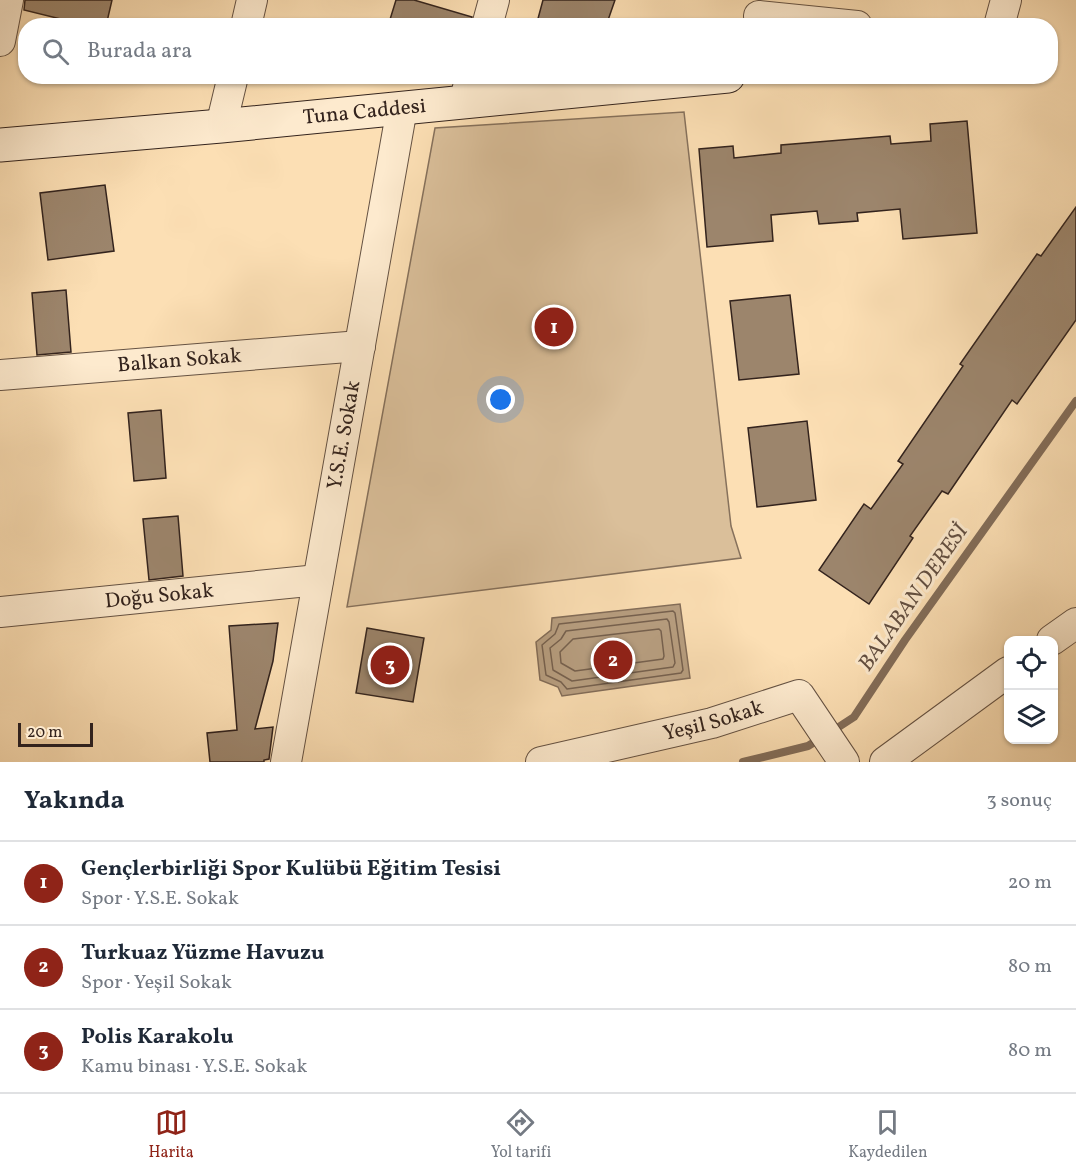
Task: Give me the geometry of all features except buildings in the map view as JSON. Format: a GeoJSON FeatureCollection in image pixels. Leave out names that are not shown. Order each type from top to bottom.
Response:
{"type":"FeatureCollection","features":[{"type":"Feature","properties":{"kind":"street"},"geometry":{"type":"LineString","coordinates":[[0,41],[8,0]]}},
{"type":"Feature","properties":{"kind":"street"},"geometry":{"type":"LineString","coordinates":[[248,18],[252,0]]}},
{"type":"Feature","properties":{"kind":"street"},"geometry":{"type":"LineString","coordinates":[[489,18],[494,0]]}},
{"type":"Feature","properties":{"kind":"street"},"geometry":{"type":"LineString","coordinates":[[1001,18],[1006,0]]}},
{"type":"Feature","properties":{"kind":"street"},"geometry":{"type":"LineString","coordinates":[[759,14],[791,18]]}},
{"type":"Feature","properties":{"kind":"street"},"geometry":{"type":"LineString","coordinates":[[221,126],[231,84]]}},
{"type":"Feature","properties":{"kind":"street","name":"Tuna Caddesi"},"geometry":{"type":"LineString","coordinates":[[0,145],[402,108],[468,89],[568,84]]}},
{"type":"Feature","properties":{"kind":"street","name":"Y.S.E. Sokak"},"geometry":{"type":"LineString","coordinates":[[286,762],[402,108]]}},
{"type":"Feature","properties":{"kind":"street","name":"Balkan Sokak"},"geometry":{"type":"LineString","coordinates":[[0,375],[360,345]]}},
{"type":"Feature","properties":{"kind":"street","name":"Doğu Sokak"},"geometry":{"type":"LineString","coordinates":[[0,612],[318,580]]}},
{"type":"Feature","properties":{"kind":"street"},"geometry":{"type":"LineString","coordinates":[[1058,636],[1076,623]]}},
{"type":"Feature","properties":{"kind":"street"},"geometry":{"type":"LineString","coordinates":[[885,762],[1004,675]]}},
{"type":"Feature","properties":{"kind":"street","name":"Yeşil Sokak"},"geometry":{"type":"LineString","coordinates":[[542,762],[712,723],[799,695],[843,759]]}},
{"type":"Feature","properties":{"kind":"shaded area"},"geometry":{"type":"Polygon","coordinates":[[[684,112],[731,526],[741,558],[347,607],[435,128],[684,112]]]}},
{"type":"Feature","properties":{"kind":"water"},"geometry":{"type":"Polygon","coordinates":[[[680,604],[690,678],[562,696],[558,687],[540,680],[536,642],[551,630],[552,618],[680,604]]]}},
{"type":"Feature","properties":{"kind":"waterway","name":"BALABAN DERESİ"},"geometry":{"type":"LineString","coordinates":[[831,732],[854,717],[905,640],[1076,401]]}},
{"type":"Feature","properties":{"kind":"waterway","name":"BALABAN DERESİ"},"geometry":{"type":"LineString","coordinates":[[743,762],[808,746],[821,738]]}},
{"type":"Feature","properties":{"kind":"place","name":"Gençlerbirliği Spor Kulübü Eğitim Tesisi"},"geometry":{"type":"Point","coordinates":[554,327]}},
{"type":"Feature","properties":{"kind":"place","name":"Turkuaz Yüzme Havuzu"},"geometry":{"type":"Point","coordinates":[613,660]}},
{"type":"Feature","properties":{"kind":"place","name":"Polis Karakolu"},"geometry":{"type":"Point","coordinates":[390,665]}}]}
